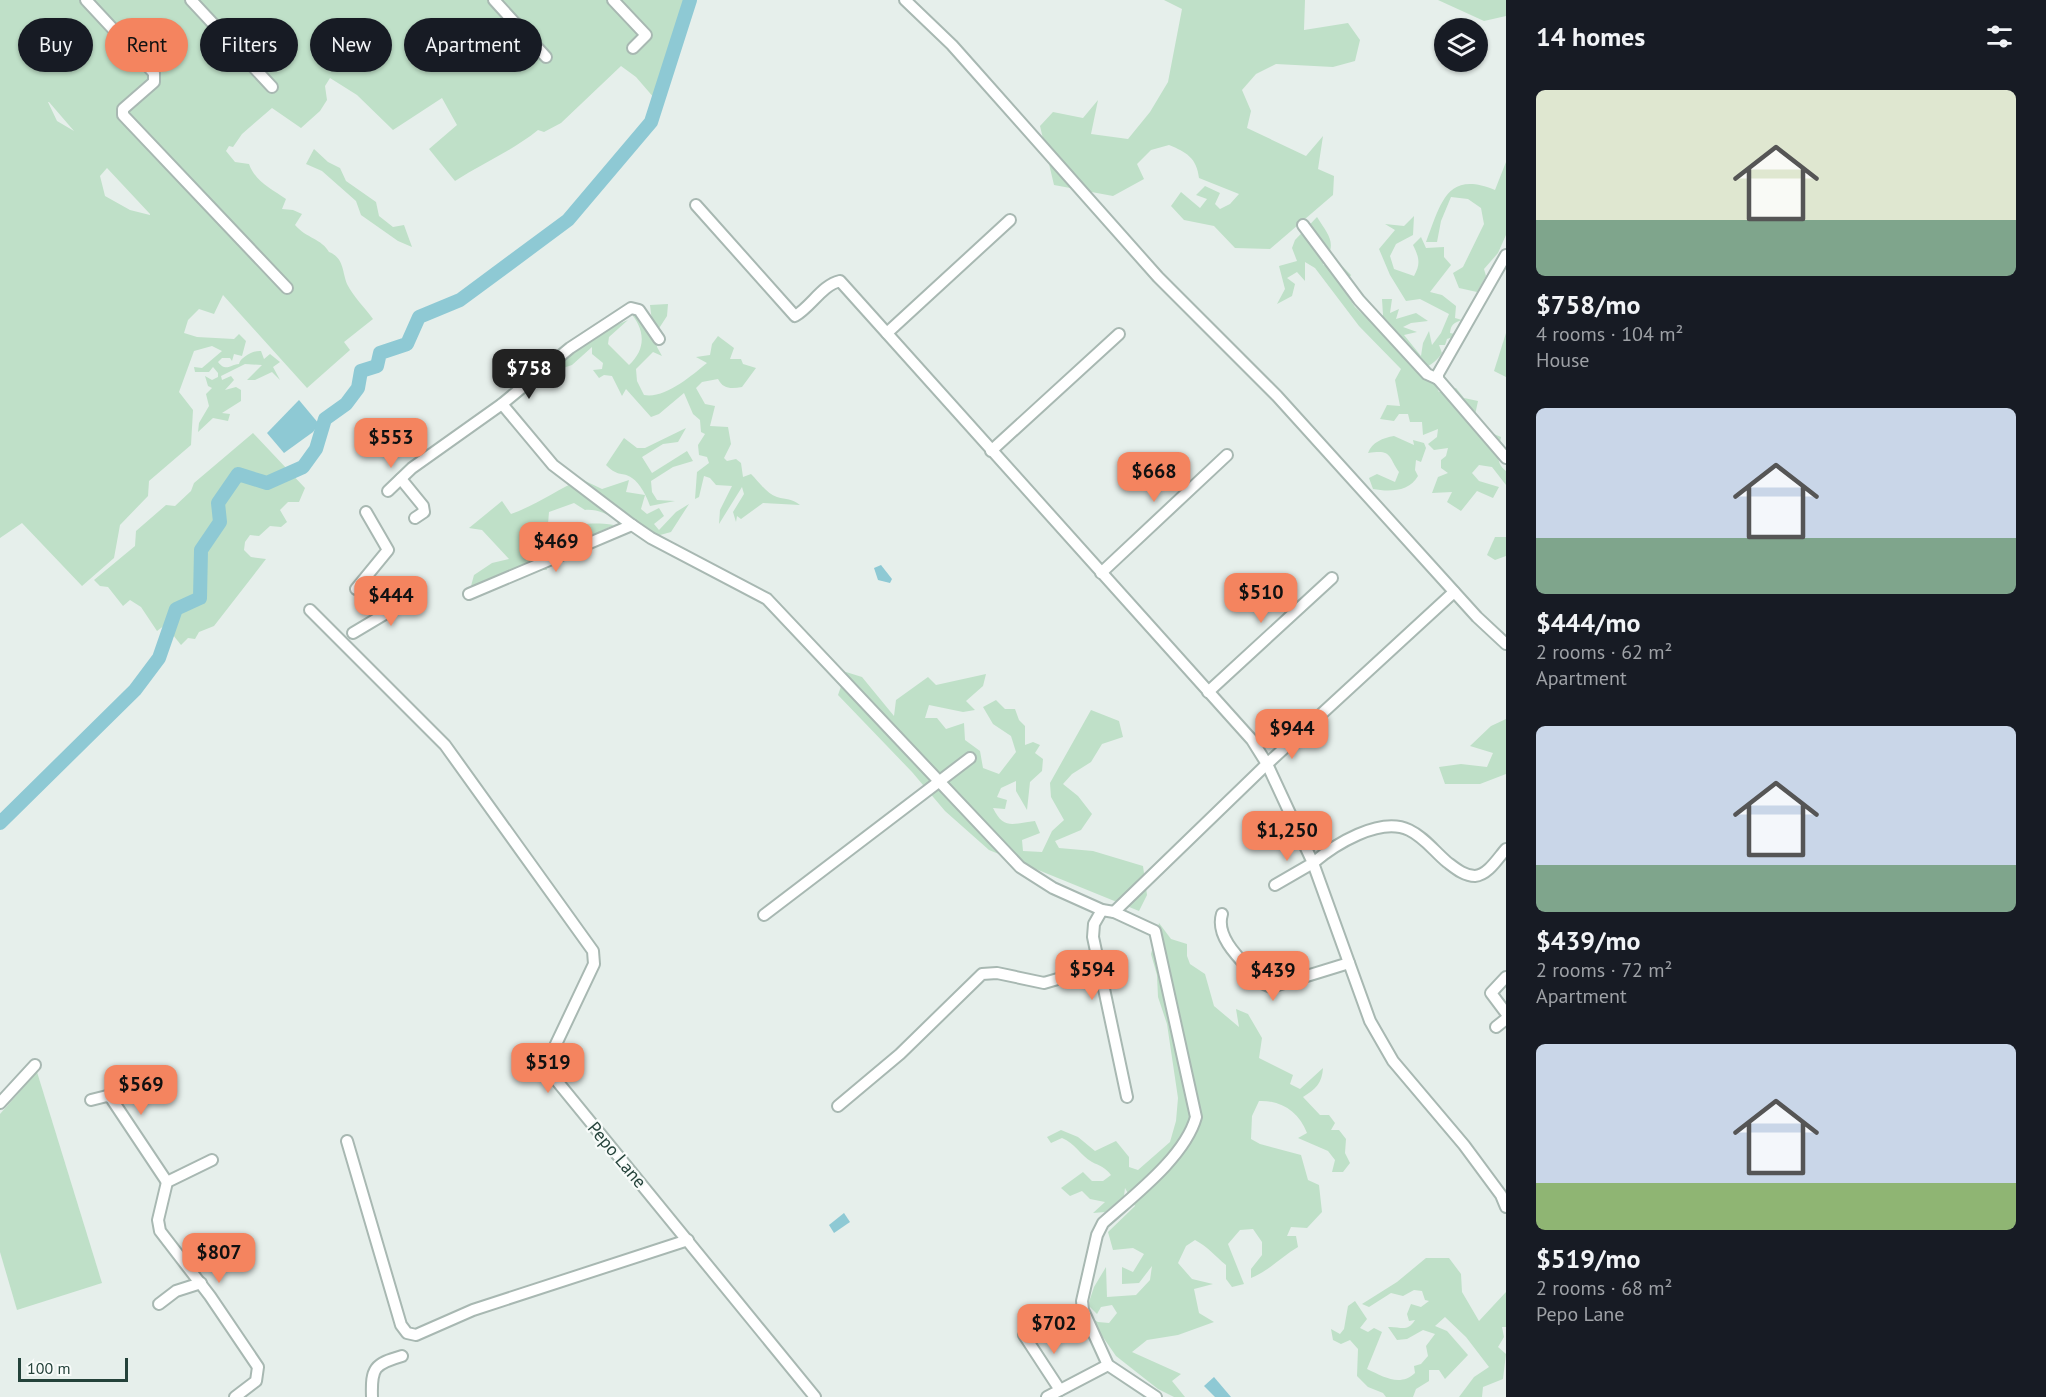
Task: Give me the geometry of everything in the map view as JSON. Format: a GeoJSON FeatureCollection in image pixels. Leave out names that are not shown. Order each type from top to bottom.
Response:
{"type":"FeatureCollection","features":[{"type":"Feature","properties":{"kind":"street"},"geometry":{"type":"LineString","coordinates":[[86,0],[154,73],[154,82],[123,109],[123,115],[287,288]]}},
{"type":"Feature","properties":{"kind":"street"},"geometry":{"type":"LineString","coordinates":[[190,0],[272,87]]}},
{"type":"Feature","properties":{"kind":"street"},"geometry":{"type":"LineString","coordinates":[[494,0],[546,57]]}},
{"type":"Feature","properties":{"kind":"street"},"geometry":{"type":"LineString","coordinates":[[613,0],[646,35],[633,48]]}},
{"type":"Feature","properties":{"kind":"street"},"geometry":{"type":"LineString","coordinates":[[906,0],[952,45],[1158,277],[1277,396],[1454,592],[1506,644]]}},
{"type":"Feature","properties":{"kind":"street"},"geometry":{"type":"LineString","coordinates":[[696,205],[795,316],[807,309],[832,283],[840,281],[1252,740],[1267,764],[1313,863],[1370,1021],[1393,1061],[1501,1194],[1506,1207]]}},
{"type":"Feature","properties":{"kind":"street"},"geometry":{"type":"LineString","coordinates":[[887,333],[1010,220]]}},
{"type":"Feature","properties":{"kind":"street"},"geometry":{"type":"LineString","coordinates":[[1303,225],[1359,300],[1427,374],[1438,379],[1506,458]]}},
{"type":"Feature","properties":{"kind":"street"},"geometry":{"type":"LineString","coordinates":[[1438,379],[1438,374],[1506,255]]}},
{"type":"Feature","properties":{"kind":"street"},"geometry":{"type":"LineString","coordinates":[[388,491],[401,478],[502,404],[570,348],[631,308],[639,310],[659,339]]}},
{"type":"Feature","properties":{"kind":"street"},"geometry":{"type":"LineString","coordinates":[[991,451],[1119,334]]}},
{"type":"Feature","properties":{"kind":"street"},"geometry":{"type":"LineString","coordinates":[[502,404],[553,465],[632,525],[651,538],[765,598],[1020,867],[1053,888],[1155,931],[1197,1117],[1193,1129],[1177,1152],[1103,1223],[1097,1235],[1082,1301],[1083,1310],[1108,1365],[1156,1397]]}},
{"type":"Feature","properties":{"kind":"street"},"geometry":{"type":"LineString","coordinates":[[1101,573],[1227,455]]}},
{"type":"Feature","properties":{"kind":"street"},"geometry":{"type":"LineString","coordinates":[[401,478],[423,506],[424,512],[415,518]]}},
{"type":"Feature","properties":{"kind":"street"},"geometry":{"type":"LineString","coordinates":[[356,589],[388,550],[366,512]]}},
{"type":"Feature","properties":{"kind":"street"},"geometry":{"type":"LineString","coordinates":[[469,594],[632,525]]}},
{"type":"Feature","properties":{"kind":"street"},"geometry":{"type":"LineString","coordinates":[[1208,692],[1332,578]]}},
{"type":"Feature","properties":{"kind":"street"},"geometry":{"type":"LineString","coordinates":[[1114,912],[1267,764],[1454,592]]}},
{"type":"Feature","properties":{"kind":"street"},"geometry":{"type":"LineString","coordinates":[[353,633],[415,596]]}},
{"type":"Feature","properties":{"kind":"street","name":"Pepo Lane"},"geometry":{"type":"LineString","coordinates":[[310,610],[445,745],[595,956],[594,964],[548,1060],[548,1070],[815,1397]]}},
{"type":"Feature","properties":{"kind":"street"},"geometry":{"type":"LineString","coordinates":[[764,915],[970,758]]}},
{"type":"Feature","properties":{"kind":"street"},"geometry":{"type":"LineString","coordinates":[[1275,885],[1313,863],[1336,843],[1392,826],[1402,827],[1417,834],[1459,871],[1475,876],[1487,871],[1506,849]]}},
{"type":"Feature","properties":{"kind":"street"},"geometry":{"type":"LineString","coordinates":[[1102,910],[1093,930],[1127,1097]]}},
{"type":"Feature","properties":{"kind":"street"},"geometry":{"type":"LineString","coordinates":[[1222,914],[1219,926],[1224,938],[1262,983],[1270,987],[1349,963]]}},
{"type":"Feature","properties":{"kind":"street"},"geometry":{"type":"LineString","coordinates":[[838,1106],[900,1054],[982,974],[997,973],[1044,982],[1099,967]]}},
{"type":"Feature","properties":{"kind":"street"},"geometry":{"type":"LineString","coordinates":[[1506,977],[1491,993],[1506,1013]]}},
{"type":"Feature","properties":{"kind":"street"},"geometry":{"type":"LineString","coordinates":[[1496,1027],[1506,1019]]}},
{"type":"Feature","properties":{"kind":"street"},"geometry":{"type":"LineString","coordinates":[[0,1103],[35,1065]]}},
{"type":"Feature","properties":{"kind":"street"},"geometry":{"type":"LineString","coordinates":[[91,1100],[107,1096],[111,1098],[167,1182],[159,1226],[258,1367],[256,1381],[235,1397]]}},
{"type":"Feature","properties":{"kind":"street"},"geometry":{"type":"LineString","coordinates":[[347,1141],[401,1325],[407,1333],[416,1335],[472,1310],[688,1240]]}},
{"type":"Feature","properties":{"kind":"street"},"geometry":{"type":"LineString","coordinates":[[167,1182],[212,1160]]}},
{"type":"Feature","properties":{"kind":"street"},"geometry":{"type":"LineString","coordinates":[[159,1304],[176,1291],[201,1283]]}},
{"type":"Feature","properties":{"kind":"street"},"geometry":{"type":"LineString","coordinates":[[1024,1335],[1060,1390]]}},
{"type":"Feature","properties":{"kind":"street"},"geometry":{"type":"LineString","coordinates":[[372,1397],[375,1368],[379,1362],[402,1356]]}},
{"type":"Feature","properties":{"kind":"street"},"geometry":{"type":"LineString","coordinates":[[1047,1397],[1108,1365]]}},
{"type":"Feature","properties":{"kind":"green space"},"geometry":{"type":"Polygon","coordinates":[[[0,0],[688,0],[655,99],[636,77],[621,66],[561,123],[544,132],[538,130],[455,181],[429,149],[457,125],[442,98],[393,130],[357,95],[330,78],[325,86],[327,100],[320,111],[301,128],[272,108],[242,134],[233,147],[229,146],[226,151],[235,162],[249,164],[259,180],[286,199],[282,209],[302,214],[295,225],[337,258],[342,265],[347,284],[373,319],[344,342],[350,350],[307,388],[223,295],[214,314],[199,309],[188,320],[184,333],[197,337],[234,339],[239,334],[246,341],[242,356],[234,354],[232,361],[230,358],[222,358],[218,362],[223,367],[228,367],[239,364],[251,353],[261,351],[264,359],[270,354],[280,362],[273,367],[280,380],[272,372],[255,380],[247,380],[262,365],[245,364],[221,376],[222,380],[231,376],[234,380],[225,390],[236,387],[241,390],[241,401],[222,413],[230,414],[228,421],[213,418],[198,432],[199,423],[209,406],[206,394],[212,388],[208,386],[205,376],[212,380],[218,377],[218,373],[213,367],[209,372],[195,372],[194,367],[202,368],[222,351],[212,346],[194,351],[179,392],[193,410],[191,445],[149,481],[148,496],[120,525],[114,558],[82,586],[22,523],[0,538],[0,0]],[[49,102],[57,121],[74,131],[49,102]],[[107,168],[100,176],[105,196],[130,210],[150,214],[107,168]]]}},
{"type":"Feature","properties":{"kind":"green space"},"geometry":{"type":"Polygon","coordinates":[[[1164,0],[1305,0],[1304,30],[1348,23],[1360,40],[1355,61],[1333,67],[1276,64],[1256,74],[1242,90],[1251,111],[1247,128],[1306,156],[1323,136],[1318,169],[1334,176],[1333,195],[1270,249],[1235,248],[1214,226],[1184,220],[1171,206],[1181,192],[1200,208],[1207,199],[1196,195],[1205,186],[1220,193],[1215,204],[1220,209],[1230,204],[1239,194],[1199,178],[1196,165],[1190,157],[1169,145],[1151,150],[1137,164],[1144,179],[1113,196],[1054,185],[1040,126],[1053,112],[1083,118],[1098,100],[1091,134],[1128,139],[1150,112],[1168,82],[1182,9],[1164,0]]]}},
{"type":"Feature","properties":{"kind":"green space"},"geometry":{"type":"Polygon","coordinates":[[[1438,0],[1506,0],[1506,16],[1488,20],[1488,18],[1477,18],[1438,0]]]}},
{"type":"Feature","properties":{"kind":"green space"},"geometry":{"type":"Polygon","coordinates":[[[314,149],[328,162],[340,168],[346,181],[376,202],[379,216],[393,227],[404,225],[412,247],[398,241],[361,215],[356,201],[322,171],[306,164],[314,149]]]}},
{"type":"Feature","properties":{"kind":"green space"},"geometry":{"type":"Polygon","coordinates":[[[1506,162],[1506,235],[1498,253],[1484,269],[1486,276],[1477,292],[1459,288],[1453,273],[1463,267],[1484,224],[1481,208],[1468,199],[1451,197],[1441,221],[1437,242],[1426,242],[1436,215],[1448,194],[1456,188],[1466,184],[1495,190],[1506,162]]]}},
{"type":"Feature","properties":{"kind":"green space"},"geometry":{"type":"Polygon","coordinates":[[[1414,216],[1413,235],[1396,244],[1390,256],[1394,269],[1414,276],[1418,268],[1418,260],[1413,245],[1421,237],[1426,248],[1444,247],[1444,257],[1451,265],[1430,292],[1442,295],[1456,306],[1455,318],[1462,320],[1452,326],[1450,333],[1455,334],[1453,337],[1447,339],[1445,345],[1439,345],[1442,353],[1440,356],[1420,373],[1434,382],[1439,392],[1456,388],[1464,398],[1478,401],[1475,415],[1489,432],[1501,437],[1499,460],[1506,471],[1506,485],[1492,467],[1479,465],[1472,473],[1479,481],[1499,487],[1493,498],[1477,491],[1461,511],[1447,502],[1452,492],[1432,493],[1438,477],[1448,473],[1441,468],[1441,460],[1446,456],[1448,448],[1434,450],[1428,444],[1437,437],[1438,429],[1423,435],[1422,422],[1410,422],[1408,414],[1399,414],[1394,421],[1380,419],[1387,405],[1400,406],[1395,380],[1401,369],[1359,326],[1315,268],[1305,262],[1305,281],[1297,272],[1287,278],[1295,284],[1292,296],[1277,304],[1285,289],[1279,266],[1297,261],[1292,248],[1295,240],[1317,217],[1331,245],[1323,265],[1343,267],[1351,275],[1343,289],[1355,307],[1373,324],[1383,315],[1382,299],[1392,299],[1390,313],[1399,309],[1396,319],[1416,313],[1428,321],[1411,323],[1403,327],[1417,332],[1404,335],[1421,356],[1423,343],[1429,331],[1432,345],[1441,333],[1449,314],[1420,299],[1406,301],[1390,275],[1379,249],[1395,230],[1385,224],[1404,226],[1414,216]]]}},
{"type":"Feature","properties":{"kind":"green space"},"geometry":{"type":"Polygon","coordinates":[[[668,304],[667,316],[656,333],[657,347],[662,356],[653,352],[636,369],[637,381],[644,395],[660,394],[669,390],[707,363],[696,357],[710,355],[712,344],[718,336],[734,348],[730,359],[741,359],[743,364],[756,368],[742,387],[728,388],[718,379],[702,382],[696,388],[705,404],[715,406],[710,426],[728,427],[731,444],[724,458],[727,461],[736,459],[741,463],[743,477],[751,474],[766,491],[800,505],[763,503],[741,519],[737,516],[736,522],[733,512],[744,494],[742,487],[719,524],[720,510],[732,486],[716,485],[710,478],[704,476],[699,497],[695,499],[697,472],[709,463],[707,457],[699,455],[698,445],[705,434],[701,432],[700,420],[693,414],[684,393],[659,414],[651,417],[626,389],[622,396],[612,376],[604,375],[599,378],[593,370],[602,369],[603,363],[592,354],[592,347],[572,365],[554,371],[568,355],[596,334],[628,320],[609,337],[608,344],[629,365],[639,352],[642,338],[638,325],[629,311],[641,313],[653,330],[650,305],[668,304]]]}},
{"type":"Feature","properties":{"kind":"green space"},"geometry":{"type":"Polygon","coordinates":[[[1506,333],[1506,377],[1494,371],[1506,333]]]}},
{"type":"Feature","properties":{"kind":"green space"},"geometry":{"type":"Polygon","coordinates":[[[686,428],[678,442],[663,444],[642,457],[652,473],[687,451],[693,461],[673,467],[651,481],[652,492],[657,500],[675,501],[650,506],[643,490],[635,480],[614,472],[606,465],[624,438],[637,448],[645,448],[686,428]]]}},
{"type":"Feature","properties":{"kind":"green space"},"geometry":{"type":"Polygon","coordinates":[[[253,433],[305,488],[299,502],[288,502],[280,510],[287,522],[281,527],[270,526],[259,536],[250,535],[245,542],[244,550],[251,557],[266,559],[214,626],[199,632],[195,639],[188,638],[181,645],[165,625],[157,631],[141,607],[130,600],[123,606],[108,587],[100,586],[94,580],[135,546],[136,531],[166,505],[175,506],[191,491],[194,483],[253,433]]]}},
{"type":"Feature","properties":{"kind":"green space"},"geometry":{"type":"Polygon","coordinates":[[[1394,436],[1414,445],[1413,440],[1424,443],[1426,448],[1421,462],[1416,460],[1415,470],[1418,476],[1409,485],[1398,490],[1373,489],[1369,478],[1377,474],[1395,482],[1399,472],[1391,458],[1385,453],[1368,453],[1378,441],[1394,436]]]}},
{"type":"Feature","properties":{"kind":"green space"},"geometry":{"type":"Polygon","coordinates":[[[581,479],[602,489],[629,480],[626,492],[645,495],[641,509],[647,514],[659,508],[664,516],[654,524],[659,530],[676,512],[689,504],[671,532],[642,540],[608,515],[585,510],[574,503],[549,512],[548,524],[536,544],[546,546],[562,533],[584,524],[614,525],[544,557],[547,570],[538,570],[534,561],[489,592],[468,597],[474,575],[492,563],[509,559],[482,530],[469,528],[502,501],[511,514],[581,479]]]}},
{"type":"Feature","properties":{"kind":"green space"},"geometry":{"type":"Polygon","coordinates":[[[1495,537],[1506,537],[1506,556],[1495,560],[1487,555],[1495,537]]]}},
{"type":"Feature","properties":{"kind":"green space"},"geometry":{"type":"Polygon","coordinates":[[[846,672],[862,677],[894,716],[896,700],[928,677],[936,685],[986,674],[983,686],[966,701],[975,710],[963,712],[929,705],[925,718],[937,718],[946,729],[964,723],[965,740],[980,751],[983,768],[999,774],[1016,752],[1011,736],[993,724],[983,707],[996,700],[1005,709],[1015,709],[1019,720],[1025,726],[1025,745],[1033,742],[1040,745],[1035,753],[1043,759],[1042,771],[1030,782],[1027,810],[1016,791],[1016,781],[1001,788],[997,797],[1007,800],[1005,809],[993,808],[1001,820],[1006,823],[1035,821],[1040,833],[1022,840],[1023,851],[1042,852],[1052,831],[1064,820],[1051,797],[1050,783],[1091,710],[1119,721],[1123,737],[1102,744],[1091,762],[1072,774],[1063,784],[1078,796],[1092,814],[1081,830],[1055,841],[1059,848],[1093,851],[1143,866],[1147,895],[1139,911],[989,850],[945,811],[912,772],[838,695],[846,672]]]}},
{"type":"Feature","properties":{"kind":"green space"},"geometry":{"type":"Polygon","coordinates":[[[1506,719],[1506,774],[1480,784],[1445,784],[1439,767],[1461,764],[1487,767],[1493,753],[1470,746],[1491,726],[1506,719]]]}},
{"type":"Feature","properties":{"kind":"green space"},"geometry":{"type":"Polygon","coordinates":[[[1159,923],[1171,939],[1187,944],[1190,964],[1205,974],[1214,1006],[1239,1027],[1236,1009],[1248,1014],[1262,1038],[1259,1058],[1293,1075],[1290,1084],[1300,1089],[1323,1068],[1318,1085],[1303,1097],[1320,1115],[1329,1115],[1335,1123],[1331,1130],[1339,1130],[1346,1139],[1345,1153],[1350,1163],[1343,1172],[1332,1172],[1335,1160],[1328,1151],[1298,1138],[1307,1133],[1294,1113],[1282,1105],[1259,1101],[1252,1116],[1251,1139],[1260,1144],[1301,1155],[1308,1180],[1319,1185],[1322,1212],[1307,1228],[1291,1227],[1287,1236],[1296,1236],[1298,1247],[1251,1278],[1251,1269],[1262,1255],[1262,1242],[1253,1229],[1240,1230],[1228,1244],[1244,1284],[1232,1287],[1226,1279],[1226,1265],[1195,1240],[1186,1246],[1178,1263],[1192,1279],[1213,1284],[1194,1289],[1199,1313],[1214,1322],[1178,1335],[1147,1340],[1132,1352],[1181,1374],[1172,1381],[1185,1397],[1174,1397],[1158,1389],[1116,1356],[1089,1317],[1098,1322],[1109,1323],[1117,1313],[1112,1305],[1101,1307],[1097,1314],[1088,1305],[1094,1287],[1106,1267],[1107,1297],[1136,1295],[1150,1280],[1152,1266],[1139,1283],[1122,1284],[1122,1267],[1133,1272],[1144,1254],[1133,1248],[1113,1250],[1108,1232],[1135,1206],[1125,1188],[1124,1196],[1105,1212],[1093,1213],[1105,1202],[1090,1199],[1082,1191],[1070,1196],[1061,1188],[1083,1172],[1092,1181],[1103,1181],[1111,1175],[1067,1140],[1062,1138],[1051,1143],[1047,1137],[1061,1130],[1078,1137],[1095,1151],[1116,1141],[1129,1157],[1129,1167],[1138,1170],[1170,1142],[1176,1121],[1178,1098],[1167,1024],[1158,997],[1157,975],[1151,954],[1159,923]]]}},
{"type":"Feature","properties":{"kind":"green space"},"geometry":{"type":"Polygon","coordinates":[[[37,1072],[102,1283],[17,1310],[0,1252],[0,1114],[37,1072]]]}},
{"type":"Feature","properties":{"kind":"green space"},"geometry":{"type":"Polygon","coordinates":[[[1426,1258],[1449,1258],[1461,1274],[1462,1292],[1479,1321],[1506,1292],[1506,1327],[1502,1327],[1504,1337],[1498,1347],[1506,1354],[1503,1379],[1483,1387],[1482,1397],[1459,1397],[1474,1377],[1489,1367],[1466,1337],[1445,1317],[1435,1326],[1447,1331],[1468,1355],[1445,1379],[1439,1370],[1429,1370],[1429,1381],[1416,1389],[1413,1397],[1386,1397],[1383,1393],[1368,1387],[1357,1376],[1358,1349],[1350,1340],[1341,1344],[1333,1340],[1331,1329],[1340,1334],[1344,1329],[1348,1306],[1355,1301],[1367,1319],[1360,1328],[1368,1332],[1374,1328],[1382,1332],[1367,1369],[1398,1380],[1415,1373],[1414,1366],[1421,1364],[1428,1356],[1426,1346],[1435,1334],[1423,1330],[1407,1339],[1397,1340],[1388,1327],[1406,1328],[1412,1324],[1415,1320],[1409,1321],[1407,1314],[1411,1304],[1421,1307],[1429,1301],[1425,1300],[1422,1291],[1414,1290],[1403,1296],[1391,1293],[1369,1307],[1362,1304],[1397,1282],[1426,1258]]]}},
{"type":"Feature","properties":{"kind":"water"},"geometry":{"type":"Polygon","coordinates":[[[299,400],[319,424],[313,432],[284,453],[267,433],[299,400]]]}},
{"type":"Feature","properties":{"kind":"water"},"geometry":{"type":"Polygon","coordinates":[[[881,565],[892,579],[890,583],[878,580],[874,568],[881,565]]]}},
{"type":"Feature","properties":{"kind":"water"},"geometry":{"type":"Polygon","coordinates":[[[844,1213],[850,1222],[834,1233],[829,1225],[844,1213]]]}},
{"type":"Feature","properties":{"kind":"water"},"geometry":{"type":"Polygon","coordinates":[[[1214,1377],[1231,1397],[1215,1397],[1204,1386],[1214,1377]]]}},
{"type":"Feature","properties":{"kind":"waterway"},"geometry":{"type":"LineString","coordinates":[[0,823],[135,690],[159,658],[176,609],[200,598],[201,550],[220,522],[218,503],[238,474],[267,483],[303,467],[316,449],[325,419],[346,404],[358,388],[361,371],[377,366],[380,353],[407,344],[419,317],[460,300],[568,220],[651,122],[690,0]]}}]}
